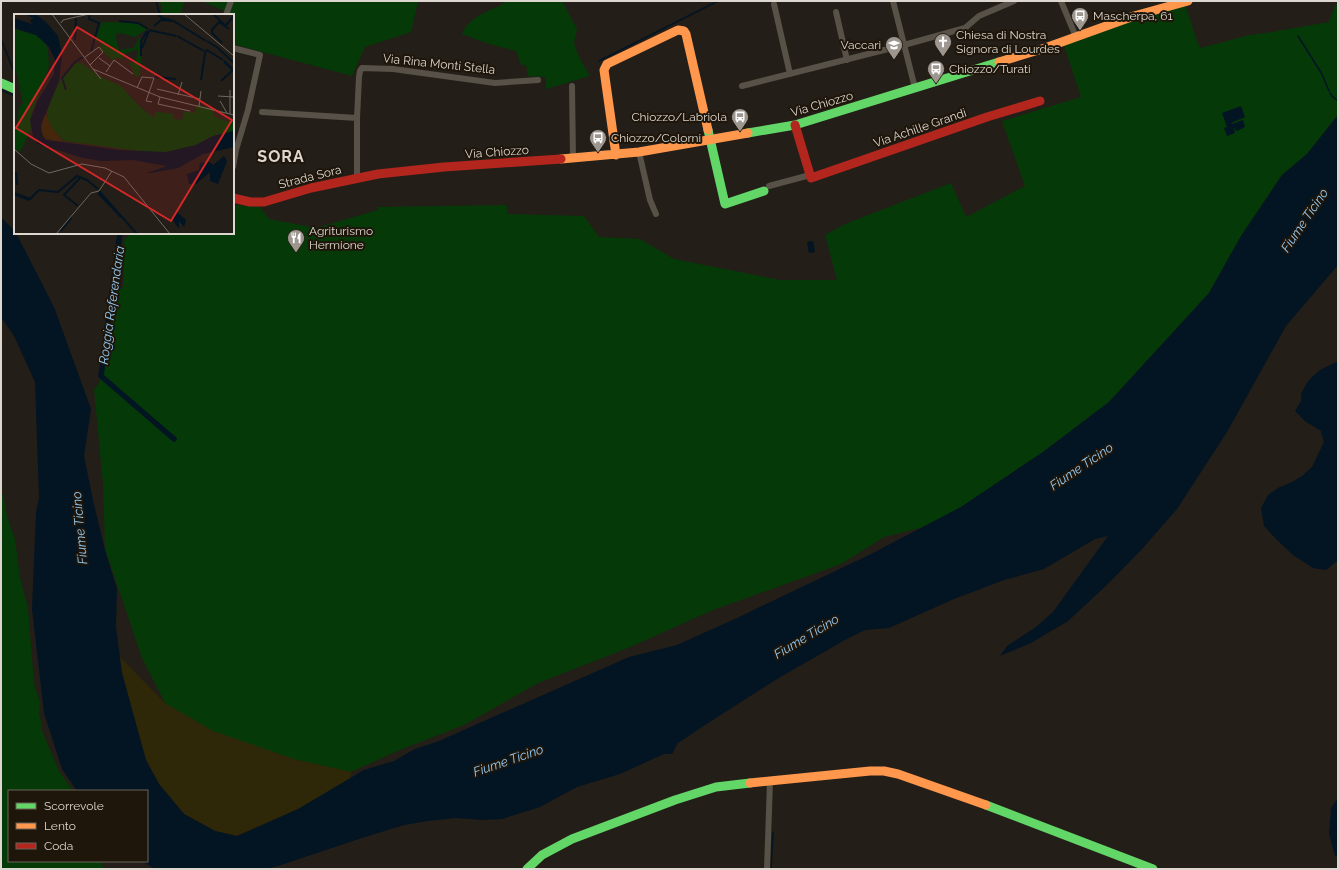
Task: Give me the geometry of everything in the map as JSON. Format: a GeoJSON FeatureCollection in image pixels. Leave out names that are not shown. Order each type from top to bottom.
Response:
{"type":"FeatureCollection","features":[{"type":"Feature","properties":{"kind":"street"},"geometry":{"type":"LineString","coordinates":[[226,14],[230,1]]}},
{"type":"Feature","properties":{"kind":"street"},"geometry":{"type":"LineString","coordinates":[[893,1],[914,88]]}},
{"type":"Feature","properties":{"kind":"street"},"geometry":{"type":"LineString","coordinates":[[742,86],[904,46],[965,28],[979,16],[1014,1]]}},
{"type":"Feature","properties":{"kind":"street"},"geometry":{"type":"LineString","coordinates":[[1061,1],[1076,37]]}},
{"type":"Feature","properties":{"kind":"street","name":"Via Chiozzo"},"geometry":{"type":"LineString","coordinates":[[357,178],[444,167],[616,155],[796,125],[1044,48],[1134,16],[1188,1]]}},
{"type":"Feature","properties":{"kind":"street"},"geometry":{"type":"LineString","coordinates":[[774,4],[790,74]]}},
{"type":"Feature","properties":{"kind":"street"},"geometry":{"type":"LineString","coordinates":[[836,12],[847,60]]}},
{"type":"Feature","properties":{"kind":"street"},"geometry":{"type":"LineString","coordinates":[[616,155],[604,70],[608,64],[678,30],[684,31],[686,34],[725,204],[766,189]]}},
{"type":"Feature","properties":{"kind":"street"},"geometry":{"type":"LineString","coordinates":[[234,48],[260,55],[248,110],[234,161]]}},
{"type":"Feature","properties":{"kind":"street","name":"Via Rina Monti Stella"},"geometry":{"type":"LineString","coordinates":[[362,68],[393,69],[495,83],[538,80]]}},
{"type":"Feature","properties":{"kind":"street","name":"Strada Sora"},"geometry":{"type":"LineString","coordinates":[[234,198],[250,202],[264,202],[311,188],[357,178],[357,118],[359,77],[362,68]]}},
{"type":"Feature","properties":{"kind":"street"},"geometry":{"type":"LineString","coordinates":[[1,83],[14,89]]}},
{"type":"Feature","properties":{"kind":"street"},"geometry":{"type":"LineString","coordinates":[[572,86],[572,158]]}},
{"type":"Feature","properties":{"kind":"street","name":"Via Achille Grandi"},"geometry":{"type":"LineString","coordinates":[[766,189],[810,175],[811,178],[1040,101]]}},
{"type":"Feature","properties":{"kind":"street"},"geometry":{"type":"LineString","coordinates":[[262,112],[357,118]]}},
{"type":"Feature","properties":{"kind":"street"},"geometry":{"type":"LineString","coordinates":[[796,125],[810,175]]}},
{"type":"Feature","properties":{"kind":"street"},"geometry":{"type":"LineString","coordinates":[[639,152],[650,200],[656,214]]}},
{"type":"Feature","properties":{"kind":"street"},"geometry":{"type":"LineString","coordinates":[[527,869],[533,862],[555,846],[675,800],[716,787],[870,771],[898,774],[1011,814],[1154,869]]}},
{"type":"Feature","properties":{"kind":"street"},"geometry":{"type":"LineString","coordinates":[[767,869],[770,781]]}},
{"type":"Feature","properties":{"kind":"green space"},"geometry":{"type":"Polygon","coordinates":[[[160,1],[185,1],[180,14],[163,14],[160,1]]]}},
{"type":"Feature","properties":{"kind":"green space"},"geometry":{"type":"Polygon","coordinates":[[[201,1],[418,1],[411,32],[365,47],[352,76],[234,44],[234,14],[201,1]]]}},
{"type":"Feature","properties":{"kind":"green space"},"geometry":{"type":"Polygon","coordinates":[[[506,1],[562,1],[577,29],[574,43],[579,57],[590,76],[546,89],[546,77],[528,76],[526,65],[521,65],[516,51],[489,44],[462,34],[470,22],[474,19],[506,1]]]}},
{"type":"Feature","properties":{"kind":"green space"},"geometry":{"type":"Polygon","coordinates":[[[1184,1],[1198,44],[1201,48],[1249,35],[1329,22],[1335,5],[1338,4],[1338,115],[1307,154],[1282,175],[1241,236],[1209,293],[1109,402],[1043,452],[961,507],[924,527],[884,537],[841,564],[713,610],[628,648],[538,683],[464,725],[395,752],[351,772],[297,760],[233,740],[187,721],[165,703],[142,658],[105,549],[103,484],[94,389],[99,383],[115,293],[123,287],[124,240],[130,234],[234,234],[234,208],[236,205],[260,207],[269,219],[316,228],[378,210],[378,207],[507,205],[507,214],[584,216],[599,237],[640,239],[674,259],[780,280],[837,280],[825,235],[845,224],[951,183],[966,217],[1025,186],[1002,121],[1081,97],[1062,39],[1184,1]]]}},
{"type":"Feature","properties":{"kind":"green space"},"geometry":{"type":"Polygon","coordinates":[[[1,491],[4,498],[7,517],[15,539],[20,578],[28,608],[34,684],[40,703],[39,714],[42,731],[59,771],[72,790],[8,790],[8,862],[102,862],[103,869],[1,869],[1,491]]]}},
{"type":"Feature","properties":{"kind":"sand"},"geometry":{"type":"Polygon","coordinates":[[[119,656],[165,703],[213,731],[297,760],[351,772],[350,779],[298,810],[237,836],[215,831],[184,814],[159,784],[146,760],[122,673],[119,656]]]}},
{"type":"Feature","properties":{"kind":"water"},"geometry":{"type":"Polygon","coordinates":[[[1241,106],[1245,117],[1231,123],[1232,124],[1243,120],[1245,127],[1237,131],[1235,130],[1235,127],[1234,129],[1235,133],[1227,136],[1224,128],[1227,127],[1222,113],[1241,106]]]}},
{"type":"Feature","properties":{"kind":"water","name":"Fiume Ticino"},"geometry":{"type":"Polygon","coordinates":[[[1338,115],[1338,265],[1286,326],[1227,432],[1177,509],[1142,549],[1109,583],[1068,621],[1031,643],[1000,656],[1007,646],[1036,627],[1053,612],[1108,536],[1095,539],[1044,569],[1004,580],[954,599],[889,628],[865,630],[777,679],[708,723],[678,743],[672,754],[664,754],[620,774],[577,787],[540,807],[502,819],[482,820],[456,818],[404,825],[266,869],[155,869],[144,862],[148,862],[148,790],[76,790],[62,769],[44,713],[32,609],[36,512],[39,498],[35,382],[14,336],[1,317],[1,217],[14,230],[14,234],[17,234],[54,307],[91,409],[84,456],[105,550],[117,589],[116,627],[122,673],[146,760],[159,784],[184,814],[215,831],[237,836],[298,809],[364,770],[394,761],[415,749],[439,741],[629,657],[677,645],[737,618],[871,554],[961,507],[1043,452],[1109,402],[1209,293],[1241,236],[1282,175],[1307,154],[1338,115]]]}},
{"type":"Feature","properties":{"kind":"water"},"geometry":{"type":"Polygon","coordinates":[[[813,241],[815,252],[809,253],[807,242],[813,241]]]}},
{"type":"Feature","properties":{"kind":"water"},"geometry":{"type":"Polygon","coordinates":[[[1338,361],[1338,560],[1326,570],[1313,568],[1293,555],[1278,541],[1264,526],[1261,508],[1268,495],[1278,488],[1302,476],[1312,467],[1324,442],[1321,431],[1306,422],[1295,411],[1301,401],[1301,394],[1308,381],[1320,370],[1338,361]]]}},
{"type":"Feature","properties":{"kind":"water"},"geometry":{"type":"Polygon","coordinates":[[[1338,798],[1338,857],[1335,856],[1329,834],[1331,808],[1338,798]]]}},
{"type":"Feature","properties":{"kind":"waterway"},"geometry":{"type":"LineString","coordinates":[[156,1],[160,14]]}},
{"type":"Feature","properties":{"kind":"waterway"},"geometry":{"type":"LineString","coordinates":[[599,61],[718,1]]}},
{"type":"Feature","properties":{"kind":"waterway"},"geometry":{"type":"LineString","coordinates":[[1298,36],[1322,74],[1329,91]]}},
{"type":"Feature","properties":{"kind":"waterway"},"geometry":{"type":"LineString","coordinates":[[1,39],[14,72]]}},
{"type":"Feature","properties":{"kind":"waterway"},"geometry":{"type":"LineString","coordinates":[[1,90],[14,96]]}},
{"type":"Feature","properties":{"kind":"waterway"},"geometry":{"type":"LineString","coordinates":[[1330,93],[1338,101]]}},
{"type":"Feature","properties":{"kind":"waterway","name":"Roggia Referendaria"},"geometry":{"type":"LineString","coordinates":[[120,234],[101,376],[174,439]]}},
{"type":"Feature","properties":{"kind":"waterway"},"geometry":{"type":"LineString","coordinates":[[771,869],[773,832]]}},
{"type":"Feature","properties":{"kind":"traffic: fast"},"geometry":{"type":"LineString","coordinates":[[748,133],[795,125],[999,62]]}},
{"type":"Feature","properties":{"kind":"traffic: fast"},"geometry":{"type":"LineString","coordinates":[[1,83],[14,89]]}},
{"type":"Feature","properties":{"kind":"traffic: fast"},"geometry":{"type":"LineString","coordinates":[[708,130],[725,204],[764,191]]}},
{"type":"Feature","properties":{"kind":"traffic: fast"},"geometry":{"type":"LineString","coordinates":[[527,869],[542,855],[572,839],[675,800],[716,787],[750,783]]}},
{"type":"Feature","properties":{"kind":"traffic: fast"},"geometry":{"type":"LineString","coordinates":[[986,805],[1153,869]]}},
{"type":"Feature","properties":{"kind":"traffic: slow"},"geometry":{"type":"LineString","coordinates":[[999,62],[1045,48],[1134,16],[1188,1]]}},
{"type":"Feature","properties":{"kind":"traffic: slow"},"geometry":{"type":"LineString","coordinates":[[616,155],[604,70],[607,64],[678,30],[684,31],[686,34],[708,130]]}},
{"type":"Feature","properties":{"kind":"traffic: slow"},"geometry":{"type":"LineString","coordinates":[[561,159],[639,152],[748,133]]}},
{"type":"Feature","properties":{"kind":"traffic: slow"},"geometry":{"type":"LineString","coordinates":[[750,783],[870,771],[884,771],[898,774],[986,805]]}},
{"type":"Feature","properties":{"kind":"traffic: jam"},"geometry":{"type":"LineString","coordinates":[[795,125],[811,178],[987,117],[1040,101]]}},
{"type":"Feature","properties":{"kind":"traffic: jam"},"geometry":{"type":"LineString","coordinates":[[234,198],[250,202],[264,202],[311,188],[378,174],[444,167],[561,159]]}},
{"type":"Feature","properties":{"kind":"place","name":"Mascherpa, 61"},"geometry":{"type":"Point","coordinates":[1080,31]}},
{"type":"Feature","properties":{"kind":"place","name":"Chiesa di Nostra Signora di Lourdes"},"geometry":{"type":"Point","coordinates":[943,57]}},
{"type":"Feature","properties":{"kind":"place","name":"Vaccari"},"geometry":{"type":"Point","coordinates":[894,60]}},
{"type":"Feature","properties":{"kind":"place","name":"Chiozzo/Turati"},"geometry":{"type":"Point","coordinates":[936,84]}},
{"type":"Feature","properties":{"kind":"place","name":"Chiozzo/Labriola"},"geometry":{"type":"Point","coordinates":[740,132]}},
{"type":"Feature","properties":{"kind":"place","name":"Chiozzo/Colorni"},"geometry":{"type":"Point","coordinates":[598,153]}},
{"type":"Feature","properties":{"kind":"place","name":"Agriturismo Hermione"},"geometry":{"type":"Point","coordinates":[296,253]}},
{"type":"Feature","properties":{"kind":"district","name":"SORA"},"geometry":{"type":"Point","coordinates":[281,156]}}]}
